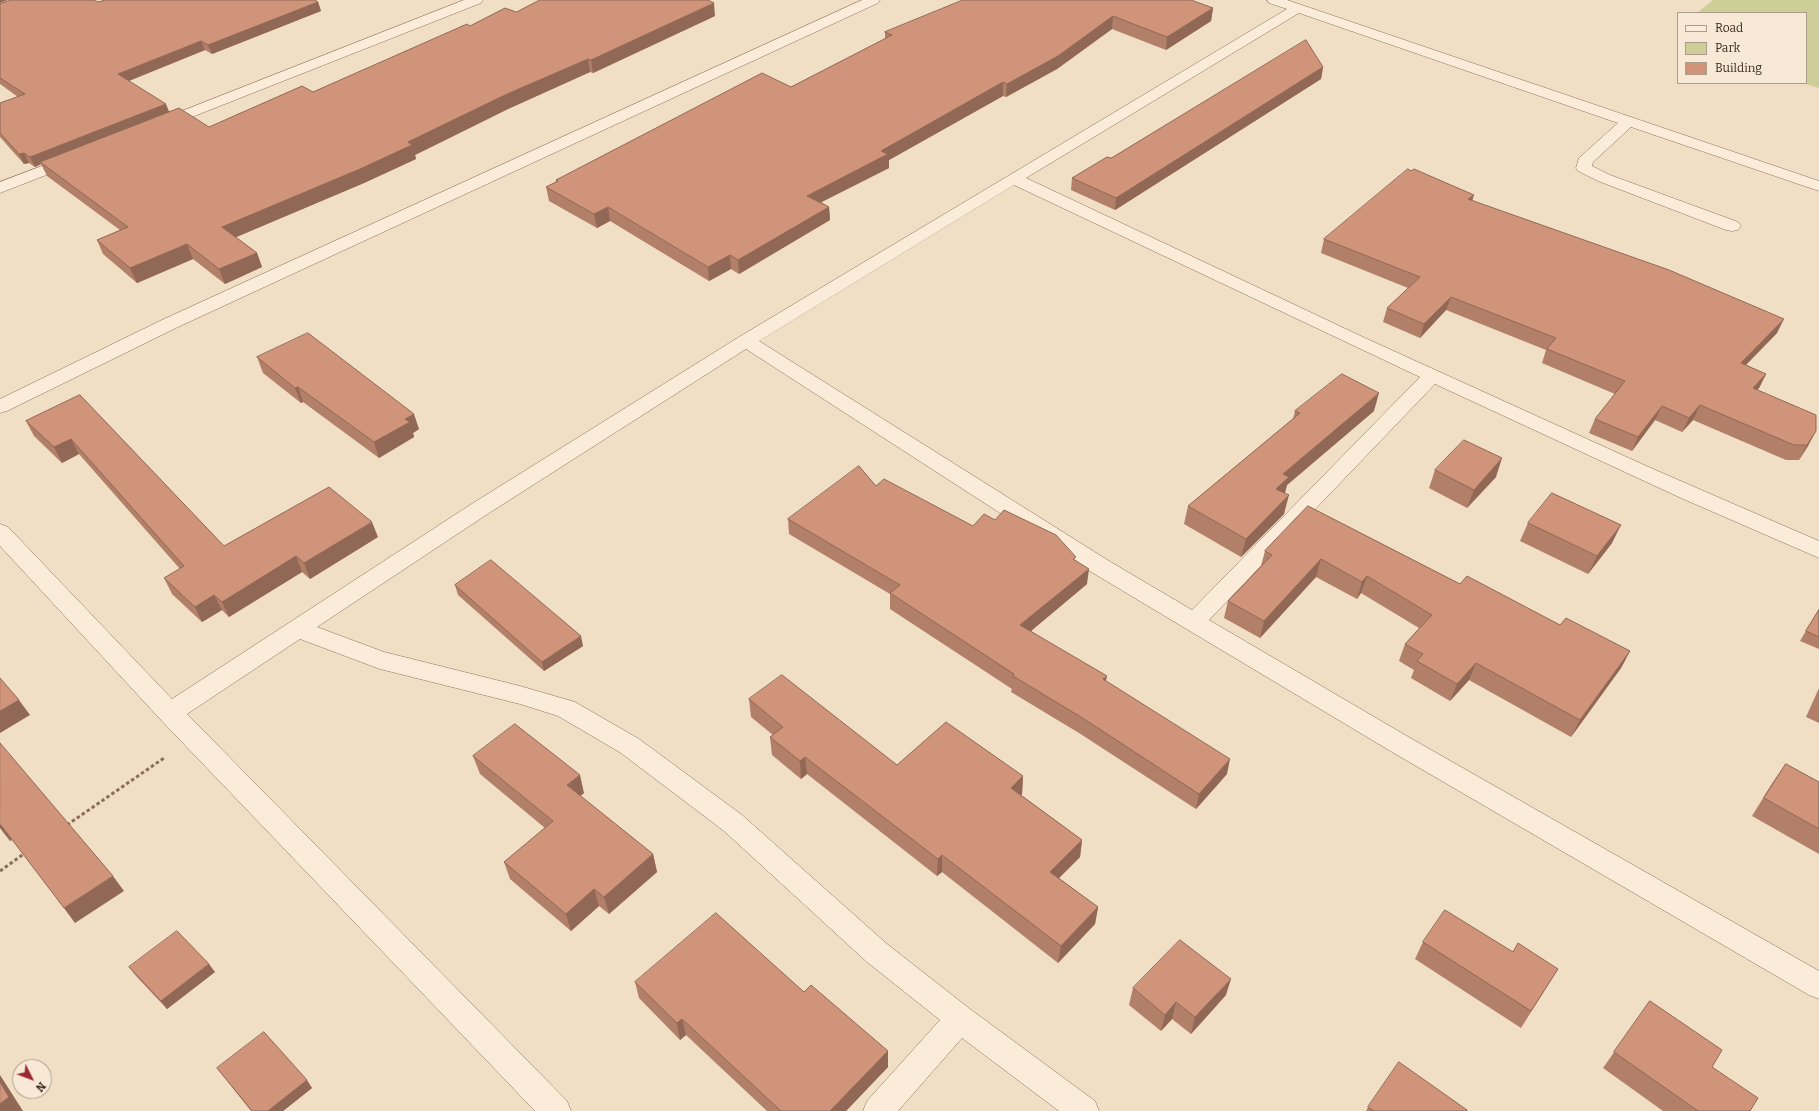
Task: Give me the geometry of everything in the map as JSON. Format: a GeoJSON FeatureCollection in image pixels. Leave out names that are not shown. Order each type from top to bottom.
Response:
{"type":"FeatureCollection","features":[{"type":"Feature","properties":{"kind":"street"},"geometry":{"type":"LineString","coordinates":[[146,130],[476,0]]}},
{"type":"Feature","properties":{"kind":"street"},"geometry":{"type":"LineString","coordinates":[[0,406],[171,323],[873,0]]}},
{"type":"Feature","properties":{"kind":"street"},"geometry":{"type":"LineString","coordinates":[[1274,0],[1819,186]]}},
{"type":"Feature","properties":{"kind":"street"},"geometry":{"type":"LineString","coordinates":[[170,713],[478,510],[746,341],[1161,89],[1298,8]]}},
{"type":"Feature","properties":{"kind":"street"},"geometry":{"type":"LineString","coordinates":[[1629,121],[1585,161],[1584,168],[1604,178],[1732,226]]}},
{"type":"Feature","properties":{"kind":"street"},"geometry":{"type":"LineString","coordinates":[[0,188],[87,153]]}},
{"type":"Feature","properties":{"kind":"street"},"geometry":{"type":"LineString","coordinates":[[1015,178],[1182,260],[1432,376],[1707,503],[1819,550]]}},
{"type":"Feature","properties":{"kind":"street"},"geometry":{"type":"LineString","coordinates":[[746,341],[1101,567],[1423,758],[1819,986]]}},
{"type":"Feature","properties":{"kind":"street"},"geometry":{"type":"LineString","coordinates":[[1194,622],[1432,376]]}},
{"type":"Feature","properties":{"kind":"street"},"geometry":{"type":"LineString","coordinates":[[0,532],[194,738],[556,1111]]}},
{"type":"Feature","properties":{"kind":"street"},"geometry":{"type":"LineString","coordinates":[[298,629],[380,660],[520,695],[566,709],[630,746],[733,823],[877,954],[960,1019],[1084,1111]]}},
{"type":"Feature","properties":{"kind":"street"},"geometry":{"type":"LineString","coordinates":[[878,1111],[960,1019]]}},
{"type":"Feature","properties":{"kind":"path"},"geometry":{"type":"LineString","coordinates":[[65,826],[194,738]]}},
{"type":"Feature","properties":{"kind":"path"},"geometry":{"type":"LineString","coordinates":[[0,871],[32,848]]}},
{"type":"Feature","properties":{"kind":"green space"},"geometry":{"type":"Polygon","coordinates":[[[1713,0],[1819,0],[1819,88],[1805,84],[1807,84],[1807,12],[1698,12],[1713,0]]]}},
{"type":"Feature","properties":{"kind":"building"},"geometry":{"type":"Polygon","coordinates":[[[12,0],[94,0],[98,2],[105,0],[315,0],[318,2],[208,45],[201,41],[118,74],[166,104],[30,157],[24,153],[19,154],[0,133],[0,103],[25,94],[0,78],[0,4],[12,0]]]}},
{"type":"Feature","properties":{"kind":"building"},"geometry":{"type":"Polygon","coordinates":[[[540,0],[708,0],[714,3],[591,60],[588,59],[505,95],[408,142],[412,145],[360,169],[222,227],[257,253],[219,269],[187,244],[130,268],[97,240],[128,227],[40,162],[179,108],[209,127],[302,86],[313,92],[467,24],[470,26],[505,8],[516,12],[540,0]]]}},
{"type":"Feature","properties":{"kind":"building"},"geometry":{"type":"Polygon","coordinates":[[[963,0],[1191,0],[1213,8],[1167,37],[1113,16],[1058,56],[1007,84],[1003,82],[881,151],[888,154],[807,196],[829,207],[738,260],[730,255],[708,267],[608,207],[594,214],[546,187],[558,181],[556,180],[762,73],[791,87],[892,35],[885,32],[963,0]]]}},
{"type":"Feature","properties":{"kind":"building"},"geometry":{"type":"Polygon","coordinates":[[[1306,40],[1323,67],[1116,198],[1072,178],[1107,157],[1111,158],[1306,40]]]}},
{"type":"Feature","properties":{"kind":"building"},"geometry":{"type":"Polygon","coordinates":[[[1408,169],[1411,171],[1414,169],[1474,195],[1468,199],[1669,270],[1784,319],[1741,363],[1766,374],[1753,388],[1816,415],[1816,431],[1807,445],[1794,445],[1700,405],[1689,418],[1662,406],[1638,437],[1595,419],[1625,381],[1547,349],[1556,338],[1451,297],[1424,324],[1387,308],[1420,277],[1324,239],[1408,169]]]}},
{"type":"Feature","properties":{"kind":"building"},"geometry":{"type":"Polygon","coordinates":[[[308,333],[414,414],[405,419],[410,422],[374,442],[298,387],[295,388],[257,357],[308,333]]]}},
{"type":"Feature","properties":{"kind":"building"},"geometry":{"type":"Polygon","coordinates":[[[1342,374],[1379,393],[1283,474],[1289,477],[1276,489],[1289,495],[1246,539],[1188,506],[1300,413],[1295,411],[1342,374]]]}},
{"type":"Feature","properties":{"kind":"building"},"geometry":{"type":"Polygon","coordinates":[[[80,395],[224,546],[329,487],[372,522],[304,563],[296,556],[222,602],[214,595],[195,607],[164,578],[184,566],[71,439],[54,447],[26,421],[80,395]]]}},
{"type":"Feature","properties":{"kind":"building"},"geometry":{"type":"Polygon","coordinates":[[[1464,440],[1502,458],[1474,490],[1435,470],[1464,440]]]}},
{"type":"Feature","properties":{"kind":"building"},"geometry":{"type":"Polygon","coordinates":[[[859,466],[876,486],[884,479],[973,526],[984,514],[995,520],[1004,510],[1056,535],[1076,557],[1073,559],[1089,569],[1020,625],[1107,676],[1103,679],[1230,759],[1199,794],[1081,717],[1013,676],[1014,674],[890,593],[900,585],[788,519],[859,466]]]}},
{"type":"Feature","properties":{"kind":"building"},"geometry":{"type":"Polygon","coordinates":[[[1552,493],[1621,525],[1597,556],[1528,523],[1552,493]]]}},
{"type":"Feature","properties":{"kind":"building"},"geometry":{"type":"Polygon","coordinates":[[[1308,506],[1460,584],[1467,576],[1560,625],[1566,618],[1630,651],[1580,720],[1476,663],[1457,684],[1417,661],[1423,654],[1405,644],[1432,615],[1367,576],[1362,582],[1321,559],[1264,621],[1228,601],[1272,555],[1265,551],[1308,506]]]}},
{"type":"Feature","properties":{"kind":"building"},"geometry":{"type":"Polygon","coordinates":[[[491,560],[581,636],[542,662],[455,585],[491,560]]]}},
{"type":"Feature","properties":{"kind":"building"},"geometry":{"type":"Polygon","coordinates":[[[1819,610],[1819,637],[1806,631],[1819,610]]]}},
{"type":"Feature","properties":{"kind":"building"},"geometry":{"type":"Polygon","coordinates":[[[782,675],[897,765],[946,722],[1023,776],[1011,788],[1082,840],[1050,872],[1098,907],[1061,946],[942,855],[938,859],[805,757],[800,761],[770,737],[783,727],[749,699],[782,675]]]}},
{"type":"Feature","properties":{"kind":"building"},"geometry":{"type":"Polygon","coordinates":[[[0,678],[19,700],[0,711],[0,678]]]}},
{"type":"Feature","properties":{"kind":"building"},"geometry":{"type":"Polygon","coordinates":[[[515,724],[580,775],[567,785],[653,854],[604,897],[594,889],[566,914],[504,862],[553,821],[473,756],[515,724]]]}},
{"type":"Feature","properties":{"kind":"building"},"geometry":{"type":"Polygon","coordinates":[[[0,743],[113,876],[64,908],[0,825],[0,743]]]}},
{"type":"Feature","properties":{"kind":"building"},"geometry":{"type":"Polygon","coordinates":[[[1786,764],[1819,782],[1819,829],[1764,798],[1786,764]]]}},
{"type":"Feature","properties":{"kind":"building"},"geometry":{"type":"Polygon","coordinates":[[[1445,910],[1513,952],[1518,943],[1558,969],[1531,1011],[1423,942],[1445,910]]]}},
{"type":"Feature","properties":{"kind":"building"},"geometry":{"type":"Polygon","coordinates":[[[716,913],[804,992],[811,985],[888,1051],[830,1111],[781,1111],[682,1019],[677,1023],[635,982],[716,913]]]}},
{"type":"Feature","properties":{"kind":"building"},"geometry":{"type":"Polygon","coordinates":[[[177,931],[209,964],[161,1001],[129,967],[177,931]]]}},
{"type":"Feature","properties":{"kind":"building"},"geometry":{"type":"Polygon","coordinates":[[[1180,940],[1231,979],[1195,1017],[1176,1002],[1165,1015],[1133,988],[1180,940]]]}},
{"type":"Feature","properties":{"kind":"building"},"geometry":{"type":"Polygon","coordinates":[[[1650,1001],[1722,1050],[1712,1067],[1758,1098],[1750,1111],[1698,1111],[1614,1052],[1650,1001]]]}},
{"type":"Feature","properties":{"kind":"building"},"geometry":{"type":"Polygon","coordinates":[[[264,1032],[307,1080],[268,1111],[252,1111],[217,1068],[264,1032]]]}},
{"type":"Feature","properties":{"kind":"building"},"geometry":{"type":"Polygon","coordinates":[[[1399,1062],[1467,1111],[1374,1111],[1368,1107],[1399,1062]]]}},
{"type":"Feature","properties":{"kind":"building"},"geometry":{"type":"Polygon","coordinates":[[[0,1082],[9,1097],[0,1104],[0,1082]]]}}]}
